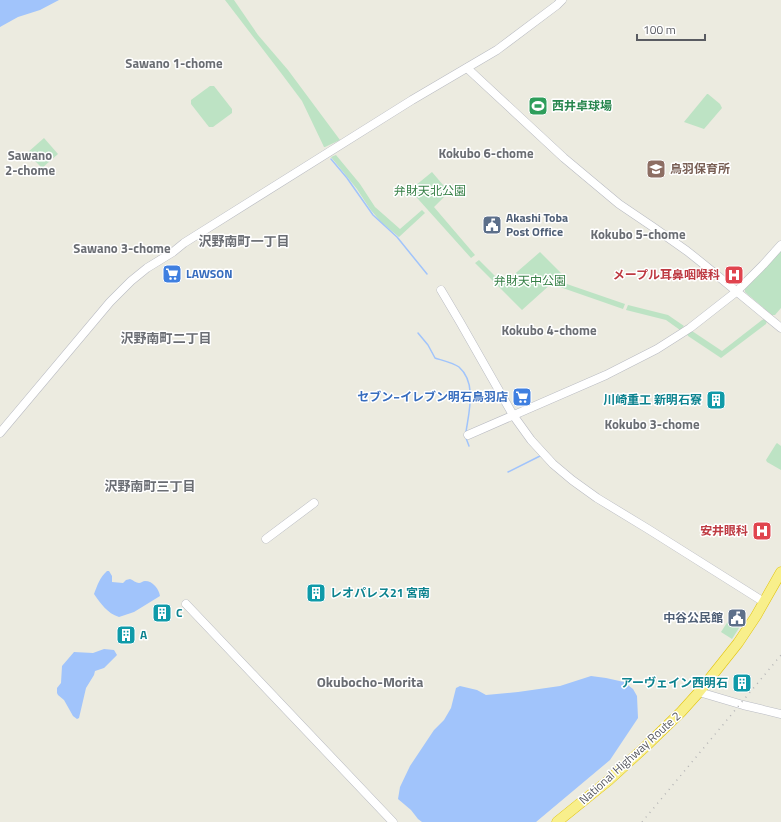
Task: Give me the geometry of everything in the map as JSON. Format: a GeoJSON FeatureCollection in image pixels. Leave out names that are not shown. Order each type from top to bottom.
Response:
{"type":"FeatureCollection","features":[{"type":"Feature","properties":{"kind":"highway","name":"National Highway Route 2"},"geometry":{"type":"LineString","coordinates":[[557,822],[609,780],[681,712],[738,643],[756,616],[781,572]]}},
{"type":"Feature","properties":{"kind":"street"},"geometry":{"type":"LineString","coordinates":[[0,433],[110,302],[147,268],[325,154],[497,50],[562,0]]}},
{"type":"Feature","properties":{"kind":"street"},"geometry":{"type":"LineString","coordinates":[[467,68],[564,158],[619,204],[687,251],[781,328]]}},
{"type":"Feature","properties":{"kind":"street"},"geometry":{"type":"LineString","coordinates":[[468,434],[606,375],[657,349],[690,328],[736,292],[781,245]]}},
{"type":"Feature","properties":{"kind":"street"},"geometry":{"type":"LineString","coordinates":[[441,290],[513,415],[531,440],[553,464],[597,498],[764,602]]}},
{"type":"Feature","properties":{"kind":"street"},"geometry":{"type":"LineString","coordinates":[[266,539],[314,503]]}},
{"type":"Feature","properties":{"kind":"street"},"geometry":{"type":"LineString","coordinates":[[186,604],[393,822]]}},
{"type":"Feature","properties":{"kind":"street"},"geometry":{"type":"LineString","coordinates":[[698,692],[781,714]]}},
{"type":"Feature","properties":{"kind":"green space"},"geometry":{"type":"Polygon","coordinates":[[[225,0],[234,0],[258,35],[288,70],[340,140],[324,147],[302,101],[225,0]]]}},
{"type":"Feature","properties":{"kind":"green space"},"geometry":{"type":"Polygon","coordinates":[[[210,86],[214,86],[232,109],[232,113],[213,127],[209,127],[191,104],[191,100],[210,86]]]}},
{"type":"Feature","properties":{"kind":"green space"},"geometry":{"type":"Polygon","coordinates":[[[707,94],[720,104],[722,108],[704,129],[684,122],[707,94]]]}},
{"type":"Feature","properties":{"kind":"green space"},"geometry":{"type":"Polygon","coordinates":[[[44,138],[58,154],[42,168],[27,153],[44,138]]]}},
{"type":"Feature","properties":{"kind":"green space"},"geometry":{"type":"Polygon","coordinates":[[[336,155],[360,184],[375,207],[400,229],[422,210],[425,213],[399,237],[381,222],[370,209],[357,189],[331,157],[336,155]]]}},
{"type":"Feature","properties":{"kind":"green space","name":"弁財天北公園"},"geometry":{"type":"Polygon","coordinates":[[[432,172],[449,192],[434,207],[475,255],[471,258],[410,190],[432,172]]]}},
{"type":"Feature","properties":{"kind":"green space"},"geometry":{"type":"Polygon","coordinates":[[[781,251],[781,308],[775,315],[772,315],[745,292],[745,289],[781,251]]]}},
{"type":"Feature","properties":{"kind":"green space","name":"弁財天中公園"},"geometry":{"type":"Polygon","coordinates":[[[540,252],[562,274],[522,310],[475,263],[479,260],[503,284],[540,252]]]}},
{"type":"Feature","properties":{"kind":"green space"},"geometry":{"type":"Polygon","coordinates":[[[561,282],[625,304],[623,309],[557,286],[561,282]]]}},
{"type":"Feature","properties":{"kind":"green space"},"geometry":{"type":"Polygon","coordinates":[[[628,305],[668,315],[684,326],[680,330],[666,320],[626,310],[628,305]]]}},
{"type":"Feature","properties":{"kind":"green space"},"geometry":{"type":"Polygon","coordinates":[[[765,319],[767,321],[766,324],[721,358],[687,334],[692,331],[722,351],[765,319]]]}},
{"type":"Feature","properties":{"kind":"green space"},"geometry":{"type":"Polygon","coordinates":[[[777,443],[781,446],[781,470],[766,460],[777,443]]]}},
{"type":"Feature","properties":{"kind":"green space"},"geometry":{"type":"Polygon","coordinates":[[[730,618],[741,625],[732,639],[721,632],[730,618]]]}},
{"type":"Feature","properties":{"kind":"water"},"geometry":{"type":"Polygon","coordinates":[[[0,0],[59,0],[40,10],[18,17],[0,27],[0,0]]]}},
{"type":"Feature","properties":{"kind":"water"},"geometry":{"type":"Polygon","coordinates":[[[107,571],[109,571],[112,576],[112,582],[123,583],[130,579],[138,583],[145,581],[151,582],[157,588],[160,596],[134,612],[119,617],[105,608],[94,594],[101,579],[107,571]]]}},
{"type":"Feature","properties":{"kind":"water"},"geometry":{"type":"Polygon","coordinates":[[[104,649],[114,650],[117,655],[104,668],[95,671],[86,688],[79,718],[77,719],[73,716],[64,700],[57,693],[57,688],[61,683],[62,666],[74,652],[93,653],[104,649]]]}},
{"type":"Feature","properties":{"kind":"water"},"geometry":{"type":"Polygon","coordinates":[[[591,676],[624,682],[633,689],[637,696],[638,718],[610,760],[536,822],[422,822],[398,799],[400,787],[410,766],[434,730],[444,720],[451,708],[456,688],[460,686],[477,690],[486,695],[560,686],[591,676]]]}},
{"type":"Feature","properties":{"kind":"waterway"},"geometry":{"type":"LineString","coordinates":[[331,159],[347,178],[373,215],[397,237],[427,274]]}},
{"type":"Feature","properties":{"kind":"waterway"},"geometry":{"type":"LineString","coordinates":[[418,333],[428,345],[435,358],[459,367],[465,374],[470,389],[470,406],[466,432]]}},
{"type":"Feature","properties":{"kind":"waterway"},"geometry":{"type":"LineString","coordinates":[[466,438],[469,446]]}},
{"type":"Feature","properties":{"kind":"waterway"},"geometry":{"type":"LineString","coordinates":[[508,472],[540,456]]}},
{"type":"Feature","properties":{"kind":"railway"},"geometry":{"type":"LineString","coordinates":[[642,822],[781,655]]}},
{"type":"Feature","properties":{"kind":"place","name":"西井卓球場"},"geometry":{"type":"Point","coordinates":[538,106]}},
{"type":"Feature","properties":{"kind":"place","name":"鳥羽保育所"},"geometry":{"type":"Point","coordinates":[656,169]}},
{"type":"Feature","properties":{"kind":"place","name":"Akashi Toba Post Office"},"geometry":{"type":"Point","coordinates":[492,225]}},
{"type":"Feature","properties":{"kind":"place","name":"LAWSON"},"geometry":{"type":"Point","coordinates":[172,274]}},
{"type":"Feature","properties":{"kind":"place","name":"メープル耳鼻咽喉科"},"geometry":{"type":"Point","coordinates":[734,275]}},
{"type":"Feature","properties":{"kind":"place","name":"セブン−イレブン明石鳥羽店"},"geometry":{"type":"Point","coordinates":[522,397]}},
{"type":"Feature","properties":{"kind":"place","name":"川崎重工 新明石寮"},"geometry":{"type":"Point","coordinates":[716,400]}},
{"type":"Feature","properties":{"kind":"place","name":"安井眼科"},"geometry":{"type":"Point","coordinates":[762,531]}},
{"type":"Feature","properties":{"kind":"place","name":"レオパレス21 宮南"},"geometry":{"type":"Point","coordinates":[316,593]}},
{"type":"Feature","properties":{"kind":"place","name":"C"},"geometry":{"type":"Point","coordinates":[162,613]}},
{"type":"Feature","properties":{"kind":"place","name":"中谷公民館"},"geometry":{"type":"Point","coordinates":[737,618]}},
{"type":"Feature","properties":{"kind":"place","name":"A"},"geometry":{"type":"Point","coordinates":[126,635]}},
{"type":"Feature","properties":{"kind":"place","name":"アーヴェイン西明石"},"geometry":{"type":"Point","coordinates":[742,683]}},
{"type":"Feature","properties":{"kind":"district","name":"Sawano 1-chome"},"geometry":{"type":"Point","coordinates":[174,63]}},
{"type":"Feature","properties":{"kind":"district","name":"Kokubo 6-chome"},"geometry":{"type":"Point","coordinates":[486,153]}},
{"type":"Feature","properties":{"kind":"district","name":"Sawano 2-chome"},"geometry":{"type":"Point","coordinates":[30,162]}},
{"type":"Feature","properties":{"kind":"district","name":"Kokubo 5-chome"},"geometry":{"type":"Point","coordinates":[638,234]}},
{"type":"Feature","properties":{"kind":"district","name":"沢野南町一丁目"},"geometry":{"type":"Point","coordinates":[244,241]}},
{"type":"Feature","properties":{"kind":"district","name":"Sawano 3-chome"},"geometry":{"type":"Point","coordinates":[122,248]}},
{"type":"Feature","properties":{"kind":"district","name":"Kokubo 4-chome"},"geometry":{"type":"Point","coordinates":[549,330]}},
{"type":"Feature","properties":{"kind":"district","name":"沢野南町二丁目"},"geometry":{"type":"Point","coordinates":[166,338]}},
{"type":"Feature","properties":{"kind":"district","name":"Kokubo 3-chome"},"geometry":{"type":"Point","coordinates":[652,424]}},
{"type":"Feature","properties":{"kind":"district","name":"沢野南町三丁目"},"geometry":{"type":"Point","coordinates":[150,486]}},
{"type":"Feature","properties":{"kind":"district","name":"Okubocho-Morita"},"geometry":{"type":"Point","coordinates":[370,682]}}]}
